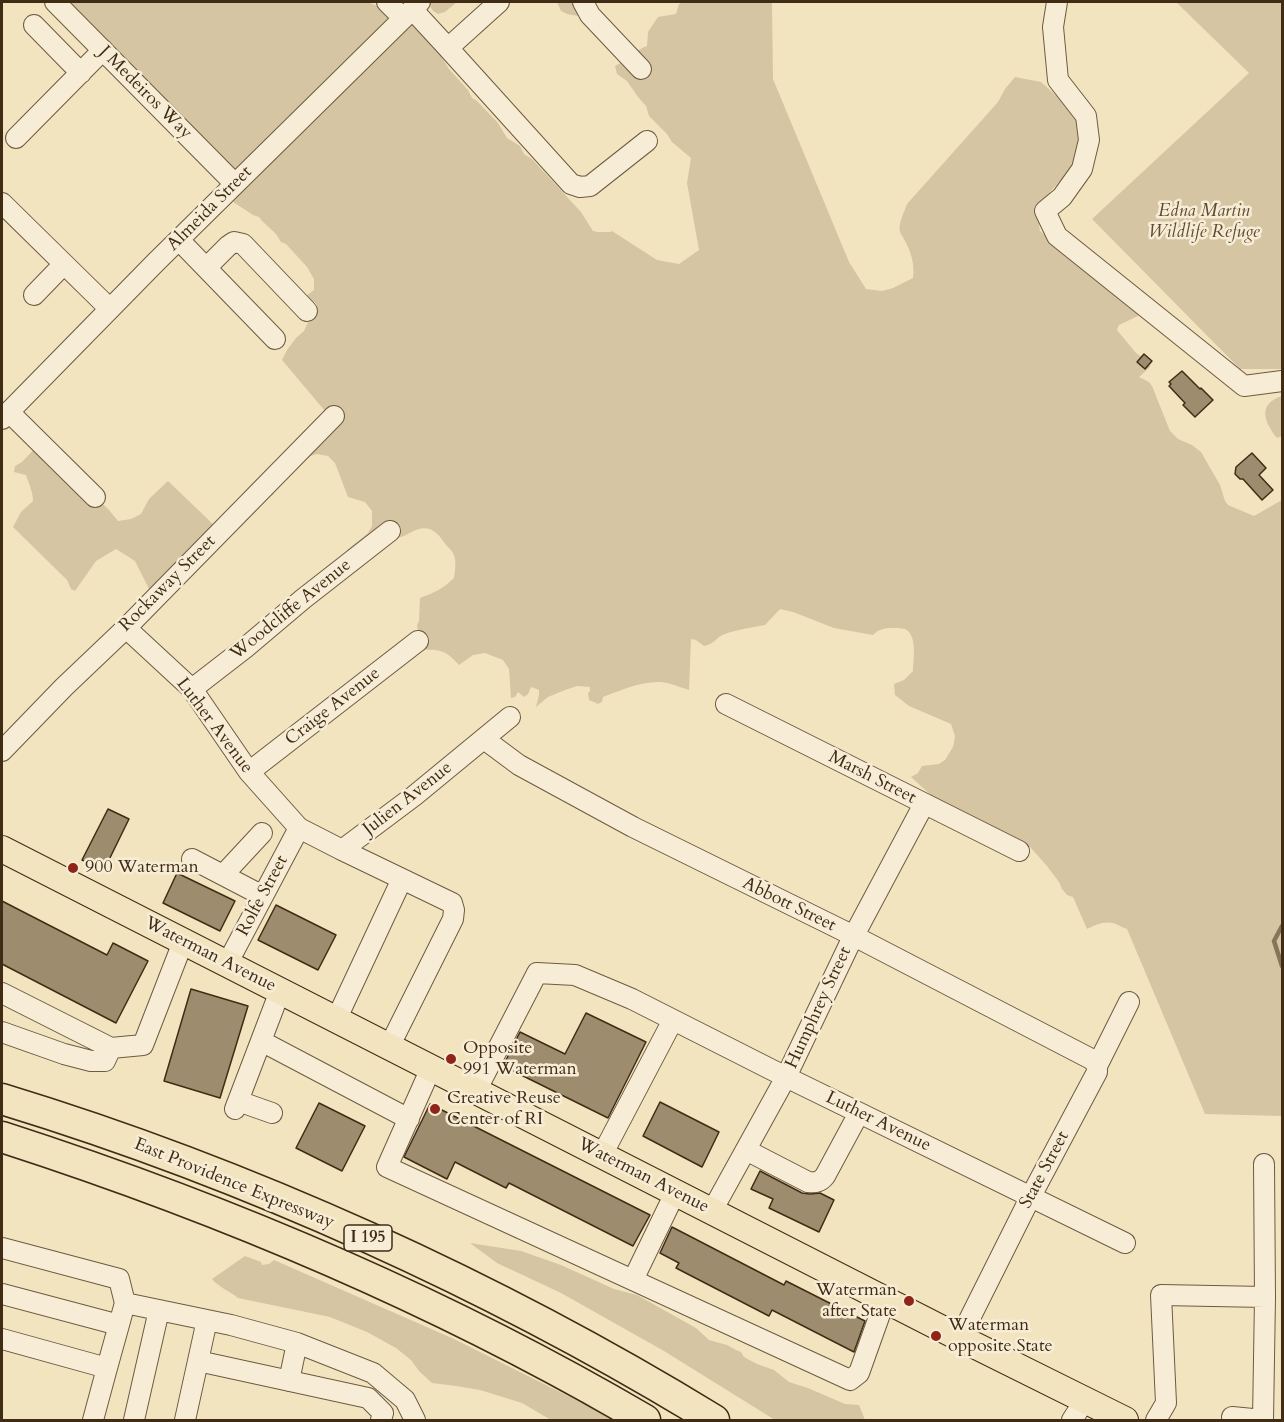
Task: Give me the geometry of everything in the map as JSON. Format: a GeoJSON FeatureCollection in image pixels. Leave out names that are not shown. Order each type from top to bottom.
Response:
{"type":"FeatureCollection","features":[{"type":"Feature","properties":{"kind":"highway","name":"East Providence Expressway"},"geometry":{"type":"LineString","coordinates":[[2,1099],[189,1164],[371,1239],[480,1291],[562,1334],[714,1420]]}},
{"type":"Feature","properties":{"kind":"highway","name":"East Providence Expressway"},"geometry":{"type":"LineString","coordinates":[[2,1137],[177,1198],[319,1256],[413,1298],[645,1420]]}},
{"type":"Feature","properties":{"kind":"main road","name":"Waterman Avenue"},"geometry":{"type":"LineString","coordinates":[[2,849],[960,1338],[1078,1410],[1117,1419]]}},
{"type":"Feature","properties":{"kind":"street","name":"J Medeiros Way"},"geometry":{"type":"LineString","coordinates":[[55,2],[235,184]]}},
{"type":"Feature","properties":{"kind":"street"},"geometry":{"type":"LineString","coordinates":[[387,2],[412,9],[571,184],[580,187],[590,186],[647,141]]}},
{"type":"Feature","properties":{"kind":"street"},"geometry":{"type":"LineString","coordinates":[[448,48],[499,2]]}},
{"type":"Feature","properties":{"kind":"street"},"geometry":{"type":"LineString","coordinates":[[583,2],[590,15],[641,69]]}},
{"type":"Feature","properties":{"kind":"street"},"geometry":{"type":"LineString","coordinates":[[1057,2],[1053,27],[1058,80],[1086,116],[1089,140],[1082,169],[1062,197],[1046,211],[1057,236],[1244,386],[1282,381]]}},
{"type":"Feature","properties":{"kind":"street","name":"Almeida Street"},"geometry":{"type":"LineString","coordinates":[[5,415],[412,9]]}},
{"type":"Feature","properties":{"kind":"street"},"geometry":{"type":"LineString","coordinates":[[34,25],[81,73]]}},
{"type":"Feature","properties":{"kind":"street"},"geometry":{"type":"LineString","coordinates":[[16,138],[103,50]]}},
{"type":"Feature","properties":{"kind":"street"},"geometry":{"type":"LineString","coordinates":[[2,203],[110,309]]}},
{"type":"Feature","properties":{"kind":"street"},"geometry":{"type":"LineString","coordinates":[[179,240],[275,339]]}},
{"type":"Feature","properties":{"kind":"street"},"geometry":{"type":"LineString","coordinates":[[206,268],[234,242],[243,244],[307,311]]}},
{"type":"Feature","properties":{"kind":"street"},"geometry":{"type":"LineString","coordinates":[[34,295],[64,264]]}},
{"type":"Feature","properties":{"kind":"street"},"geometry":{"type":"LineString","coordinates":[[5,415],[95,497]]}},
{"type":"Feature","properties":{"kind":"street","name":"Rockaway Street"},"geometry":{"type":"LineString","coordinates":[[2,751],[334,416]]}},
{"type":"Feature","properties":{"kind":"street","name":"Woodcliffe Avenue"},"geometry":{"type":"LineString","coordinates":[[192,689],[390,531]]}},
{"type":"Feature","properties":{"kind":"street","name":"Luther Avenue"},"geometry":{"type":"LineString","coordinates":[[126,627],[192,689],[249,772],[299,828]]}},
{"type":"Feature","properties":{"kind":"street","name":"Craige Avenue"},"geometry":{"type":"LineString","coordinates":[[249,772],[418,641]]}},
{"type":"Feature","properties":{"kind":"street","name":"Marsh Street"},"geometry":{"type":"LineString","coordinates":[[726,704],[1019,851]]}},
{"type":"Feature","properties":{"kind":"street","name":"Julien Avenue"},"geometry":{"type":"LineString","coordinates":[[342,850],[414,796],[510,717]]}},
{"type":"Feature","properties":{"kind":"street","name":"Abbott Street"},"geometry":{"type":"LineString","coordinates":[[484,739],[519,765],[633,827],[854,936],[1093,1060],[1097,1066]]}},
{"type":"Feature","properties":{"kind":"street","name":"Humphrey Street"},"geometry":{"type":"LineString","coordinates":[[712,1211],[786,1077],[854,936],[924,804]]}},
{"type":"Feature","properties":{"kind":"street"},"geometry":{"type":"LineString","coordinates":[[299,828],[452,903],[453,919],[389,1047]]}},
{"type":"Feature","properties":{"kind":"street","name":"Rolfe Street"},"geometry":{"type":"LineString","coordinates":[[227,964],[299,828]]}},
{"type":"Feature","properties":{"kind":"street"},"geometry":{"type":"LineString","coordinates":[[223,875],[262,833]]}},
{"type":"Feature","properties":{"kind":"street"},"geometry":{"type":"LineString","coordinates":[[192,859],[263,896]]}},
{"type":"Feature","properties":{"kind":"street"},"geometry":{"type":"LineString","coordinates":[[336,1020],[402,879]]}},
{"type":"Feature","properties":{"kind":"street"},"geometry":{"type":"LineString","coordinates":[[2,993],[111,1048],[143,1045],[183,942]]}},
{"type":"Feature","properties":{"kind":"street","name":"Luther Avenue"},"geometry":{"type":"LineString","coordinates":[[476,1091],[537,973],[575,975],[632,999],[1125,1243]]}},
{"type":"Feature","properties":{"kind":"street"},"geometry":{"type":"LineString","coordinates":[[272,1113],[236,1105],[280,991]]}},
{"type":"Feature","properties":{"kind":"street","name":"State Street"},"geometry":{"type":"LineString","coordinates":[[960,1338],[1031,1196],[1097,1072],[1097,1066],[1130,1002]]}},
{"type":"Feature","properties":{"kind":"street"},"geometry":{"type":"LineString","coordinates":[[602,1155],[673,1020]]}},
{"type":"Feature","properties":{"kind":"street"},"geometry":{"type":"LineString","coordinates":[[2,1032],[91,1061],[105,1060],[111,1048]]}},
{"type":"Feature","properties":{"kind":"street"},"geometry":{"type":"LineString","coordinates":[[261,1041],[409,1119]]}},
{"type":"Feature","properties":{"kind":"street"},"geometry":{"type":"LineString","coordinates":[[431,1068],[387,1167],[850,1380],[859,1373],[885,1300]]}},
{"type":"Feature","properties":{"kind":"street"},"geometry":{"type":"LineString","coordinates":[[746,1150],[808,1182],[820,1181],[825,1176],[859,1113]]}},
{"type":"Feature","properties":{"kind":"street"},"geometry":{"type":"LineString","coordinates":[[1232,1417],[1263,1420],[1264,1164]]}},
{"type":"Feature","properties":{"kind":"street"},"geometry":{"type":"LineString","coordinates":[[633,1280],[675,1193]]}},
{"type":"Feature","properties":{"kind":"street"},"geometry":{"type":"LineString","coordinates":[[2,1248],[119,1279],[125,1303],[93,1420]]}},
{"type":"Feature","properties":{"kind":"street"},"geometry":{"type":"LineString","coordinates":[[2,1294],[119,1325]]}},
{"type":"Feature","properties":{"kind":"street"},"geometry":{"type":"LineString","coordinates":[[1156,1420],[1166,1403],[1161,1295],[1265,1297]]}},
{"type":"Feature","properties":{"kind":"street"},"geometry":{"type":"LineString","coordinates":[[125,1303],[207,1320],[297,1343],[373,1373],[405,1400],[415,1420]]}},
{"type":"Feature","properties":{"kind":"street"},"geometry":{"type":"LineString","coordinates":[[134,1420],[159,1310]]}},
{"type":"Feature","properties":{"kind":"street"},"geometry":{"type":"LineString","coordinates":[[185,1420],[207,1320]]}},
{"type":"Feature","properties":{"kind":"street"},"geometry":{"type":"LineString","coordinates":[[2,1339],[107,1368]]}},
{"type":"Feature","properties":{"kind":"street"},"geometry":{"type":"LineString","coordinates":[[289,1381],[297,1343]]}},
{"type":"Feature","properties":{"kind":"street"},"geometry":{"type":"LineString","coordinates":[[198,1361],[368,1398],[383,1413],[381,1420]]}},
{"type":"Feature","properties":{"kind":"green space"},"geometry":{"type":"Polygon","coordinates":[[[56,2],[370,2],[411,21],[436,48],[472,98],[498,123],[507,138],[520,146],[524,154],[532,159],[581,212],[593,231],[612,231],[657,260],[679,264],[699,250],[687,183],[691,158],[672,142],[649,116],[646,106],[627,81],[617,74],[615,66],[647,46],[648,32],[658,17],[676,14],[679,4],[683,2],[772,2],[773,79],[849,262],[866,289],[882,291],[913,278],[912,259],[900,232],[907,204],[998,102],[1015,77],[1041,82],[1082,119],[1077,158],[1044,201],[1039,219],[1040,231],[1141,312],[1138,316],[1119,325],[1117,330],[1136,353],[1149,362],[1150,367],[1139,377],[1152,386],[1170,431],[1178,439],[1201,452],[1220,485],[1228,505],[1254,516],[1282,500],[1282,1116],[1205,1114],[1127,929],[1109,923],[1087,929],[1073,897],[1067,895],[1047,866],[1030,847],[1010,835],[1003,842],[933,797],[911,777],[918,773],[922,766],[939,764],[945,760],[953,747],[955,736],[951,724],[909,706],[895,695],[894,684],[904,680],[913,671],[913,642],[909,632],[905,629],[886,628],[873,635],[834,628],[780,609],[765,625],[722,635],[708,645],[704,646],[691,639],[689,690],[664,683],[646,683],[603,697],[602,702],[598,704],[589,700],[590,687],[577,686],[548,697],[536,707],[539,690],[531,687],[524,697],[518,692],[515,697],[511,698],[509,669],[503,660],[485,653],[473,655],[459,665],[443,652],[421,650],[417,625],[420,598],[438,590],[454,578],[453,553],[440,536],[427,528],[422,528],[348,558],[347,550],[368,533],[372,526],[372,511],[365,502],[348,497],[335,463],[328,456],[317,454],[307,457],[277,487],[273,495],[253,511],[247,520],[240,521],[330,417],[282,360],[296,338],[304,331],[309,320],[316,316],[316,303],[306,296],[314,290],[314,279],[307,267],[259,217],[230,200],[232,186],[56,2]]]}},
{"type":"Feature","properties":{"kind":"green space"},"geometry":{"type":"Polygon","coordinates":[[[430,2],[457,2],[445,12],[438,14],[430,6],[430,2]]]}},
{"type":"Feature","properties":{"kind":"green space"},"geometry":{"type":"Polygon","coordinates":[[[557,2],[572,2],[578,16],[561,11],[557,2]]]}},
{"type":"Feature","properties":{"kind":"green space","name":"Edna Martin Wildlife Refuge"},"geometry":{"type":"Polygon","coordinates":[[[1176,2],[1282,2],[1282,369],[1240,369],[1092,219],[1249,73],[1176,2]]]}},
{"type":"Feature","properties":{"kind":"green space"},"geometry":{"type":"Polygon","coordinates":[[[1282,396],[1282,436],[1277,438],[1265,414],[1269,404],[1282,396]]]}},
{"type":"Feature","properties":{"kind":"green space"},"geometry":{"type":"Polygon","coordinates":[[[40,443],[118,521],[131,519],[141,514],[149,499],[168,481],[218,529],[150,591],[135,561],[116,549],[96,561],[75,591],[71,589],[67,580],[13,527],[21,512],[33,501],[26,475],[14,472],[15,466],[40,443]]]}},
{"type":"Feature","properties":{"kind":"green space"},"geometry":{"type":"Polygon","coordinates":[[[470,1243],[521,1251],[561,1265],[614,1289],[637,1295],[696,1328],[709,1340],[741,1352],[744,1357],[774,1370],[789,1382],[845,1404],[859,1405],[865,1420],[775,1420],[664,1351],[561,1293],[497,1263],[470,1243]]]}},
{"type":"Feature","properties":{"kind":"green space"},"geometry":{"type":"Polygon","coordinates":[[[245,1256],[261,1262],[262,1265],[274,1260],[454,1339],[616,1420],[551,1420],[522,1403],[480,1390],[432,1383],[411,1360],[396,1348],[367,1332],[330,1317],[238,1298],[212,1279],[245,1256]]]}},
{"type":"Feature","properties":{"kind":"building"},"geometry":{"type":"Polygon","coordinates":[[[1144,354],[1152,361],[1145,369],[1137,362],[1144,354]]]}},
{"type":"Feature","properties":{"kind":"building"},"geometry":{"type":"Polygon","coordinates":[[[1182,371],[1213,400],[1195,417],[1169,386],[1171,384],[1169,382],[1182,371]]]}},
{"type":"Feature","properties":{"kind":"building"},"geometry":{"type":"Polygon","coordinates":[[[1252,453],[1266,468],[1259,475],[1273,490],[1262,500],[1243,479],[1235,474],[1236,467],[1252,453]]]}},
{"type":"Feature","properties":{"kind":"building"},"geometry":{"type":"Polygon","coordinates":[[[108,809],[129,819],[104,870],[82,860],[108,809]]]}},
{"type":"Feature","properties":{"kind":"building"},"geometry":{"type":"Polygon","coordinates":[[[177,873],[235,901],[220,931],[163,903],[177,873]]]}},
{"type":"Feature","properties":{"kind":"building"},"geometry":{"type":"Polygon","coordinates":[[[2,901],[107,955],[113,943],[148,961],[116,1023],[2,964],[2,901]]]}},
{"type":"Feature","properties":{"kind":"building"},"geometry":{"type":"Polygon","coordinates":[[[276,905],[336,935],[318,970],[258,940],[276,905]]]}},
{"type":"Feature","properties":{"kind":"building"},"geometry":{"type":"Polygon","coordinates":[[[191,989],[248,1006],[220,1098],[164,1081],[191,989]]]}},
{"type":"Feature","properties":{"kind":"building"},"geometry":{"type":"Polygon","coordinates":[[[586,1013],[646,1042],[608,1118],[503,1066],[520,1032],[565,1054],[586,1013]]]}},
{"type":"Feature","properties":{"kind":"building"},"geometry":{"type":"Polygon","coordinates":[[[660,1102],[719,1132],[702,1167],[643,1136],[660,1102]]]}},
{"type":"Feature","properties":{"kind":"building"},"geometry":{"type":"Polygon","coordinates":[[[319,1103],[365,1126],[342,1171],[296,1148],[319,1103]]]}},
{"type":"Feature","properties":{"kind":"building"},"geometry":{"type":"Polygon","coordinates":[[[430,1104],[650,1215],[633,1246],[509,1183],[506,1188],[455,1162],[447,1179],[404,1157],[430,1104]]]}},
{"type":"Feature","properties":{"kind":"building"},"geometry":{"type":"Polygon","coordinates":[[[760,1171],[802,1193],[820,1193],[834,1200],[819,1232],[769,1208],[773,1199],[751,1189],[760,1171]]]}},
{"type":"Feature","properties":{"kind":"building"},"geometry":{"type":"Polygon","coordinates":[[[672,1227],[784,1285],[786,1281],[865,1321],[854,1352],[772,1310],[769,1316],[676,1268],[679,1263],[660,1253],[672,1227]]]}},
{"type":"Feature","properties":{"kind":"waterway"},"geometry":{"type":"LineString","coordinates":[[1282,926],[1274,941],[1282,966]]}},
{"type":"Feature","properties":{"kind":"place","name":"900 Waterman"},"geometry":{"type":"Point","coordinates":[73,868]}},
{"type":"Feature","properties":{"kind":"place","name":"Opposite 991 Waterman"},"geometry":{"type":"Point","coordinates":[451,1059]}},
{"type":"Feature","properties":{"kind":"place","name":"Creative Reuse Center of RI"},"geometry":{"type":"Point","coordinates":[435,1109]}},
{"type":"Feature","properties":{"kind":"place","name":"Waterman after State"},"geometry":{"type":"Point","coordinates":[909,1301]}},
{"type":"Feature","properties":{"kind":"place","name":"Waterman opposite State"},"geometry":{"type":"Point","coordinates":[936,1336]}}]}
